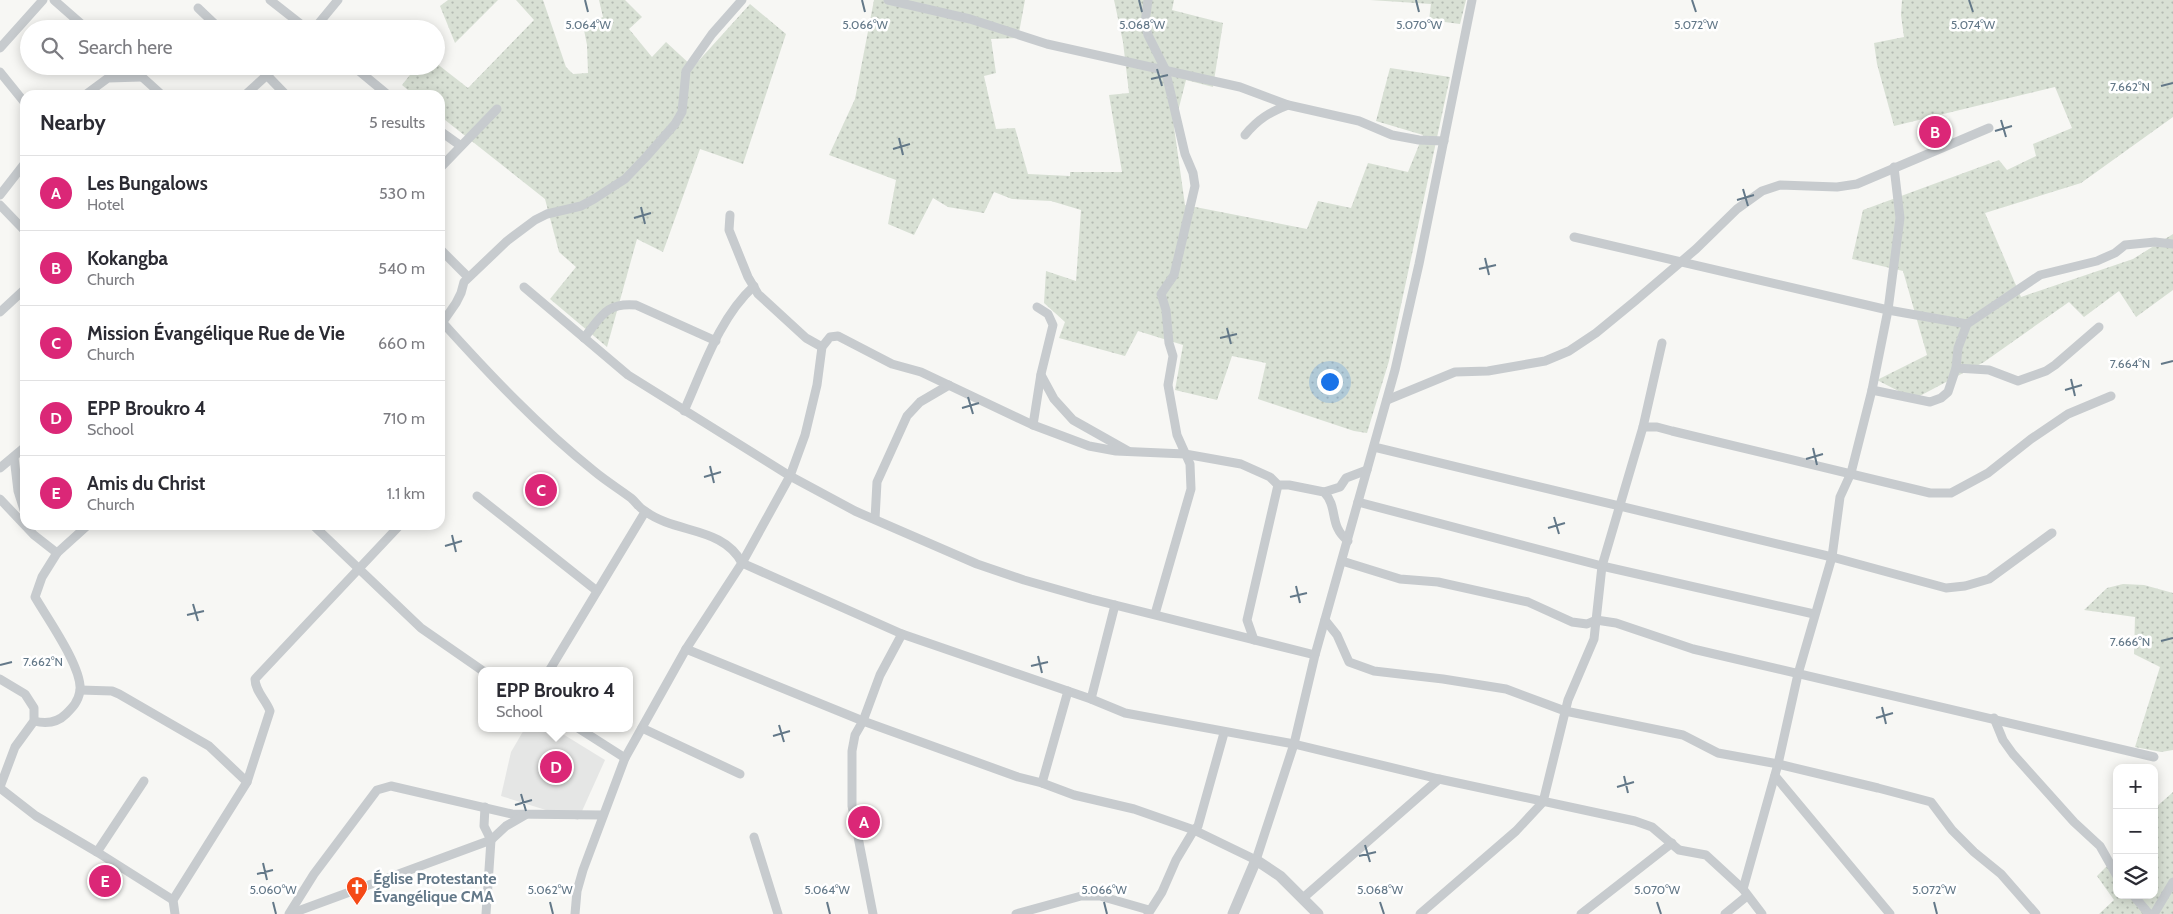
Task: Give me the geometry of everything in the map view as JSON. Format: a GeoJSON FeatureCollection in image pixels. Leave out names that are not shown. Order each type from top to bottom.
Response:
{"type":"FeatureCollection","features":[{"type":"Feature","properties":{"kind":"street"},"geometry":{"type":"LineString","coordinates":[[25,20],[43,0]]}},
{"type":"Feature","properties":{"kind":"street"},"geometry":{"type":"LineString","coordinates":[[54,0],[77,20]]}},
{"type":"Feature","properties":{"kind":"street"},"geometry":{"type":"LineString","coordinates":[[270,0],[296,20]]}},
{"type":"Feature","properties":{"kind":"street"},"geometry":{"type":"LineString","coordinates":[[321,20],[338,0]]}},
{"type":"Feature","properties":{"kind":"street"},"geometry":{"type":"LineString","coordinates":[[445,319],[456,303],[464,282],[468,277],[535,220],[547,214],[581,206],[625,179],[675,124],[682,112],[686,71],[712,34],[742,0]]}},
{"type":"Feature","properties":{"kind":"street"},"geometry":{"type":"LineString","coordinates":[[888,0],[970,19],[1047,44],[1240,87],[1288,105],[1359,121],[1392,135],[1419,140],[1444,141]]}},
{"type":"Feature","properties":{"kind":"street"},"geometry":{"type":"LineString","coordinates":[[1148,0],[1145,24],[1148,35],[1165,69],[1185,154],[1193,173],[1195,186],[1174,275],[1162,294],[1166,310],[1169,343],[1173,356],[1168,385],[1177,435],[1190,464],[1191,489],[1156,614]]}},
{"type":"Feature","properties":{"kind":"street"},"geometry":{"type":"LineString","coordinates":[[1233,914],[1256,860],[1294,744],[1315,655],[1387,400],[1419,264],[1472,0]]}},
{"type":"Feature","properties":{"kind":"street"},"geometry":{"type":"LineString","coordinates":[[198,8],[211,20]]}},
{"type":"Feature","properties":{"kind":"street"},"geometry":{"type":"LineString","coordinates":[[0,48],[20,26]]}},
{"type":"Feature","properties":{"kind":"street"},"geometry":{"type":"LineString","coordinates":[[0,72],[20,97]]}},
{"type":"Feature","properties":{"kind":"street"},"geometry":{"type":"LineString","coordinates":[[250,90],[267,75],[281,90]]}},
{"type":"Feature","properties":{"kind":"street"},"geometry":{"type":"LineString","coordinates":[[364,75],[382,90]]}},
{"type":"Feature","properties":{"kind":"street"},"geometry":{"type":"LineString","coordinates":[[92,90],[108,78],[141,77],[156,90]]}},
{"type":"Feature","properties":{"kind":"street"},"geometry":{"type":"LineString","coordinates":[[1245,135],[1263,116],[1288,105]]}},
{"type":"Feature","properties":{"kind":"street"},"geometry":{"type":"LineString","coordinates":[[445,163],[497,109]]}},
{"type":"Feature","properties":{"kind":"street"},"geometry":{"type":"LineString","coordinates":[[1387,400],[1455,372],[1488,371],[1545,361],[1569,351],[1596,333],[1680,263],[1738,209],[1762,191],[1780,185],[1837,187],[1857,184],[1989,128]]}},
{"type":"Feature","properties":{"kind":"street"},"geometry":{"type":"LineString","coordinates":[[445,135],[461,146]]}},
{"type":"Feature","properties":{"kind":"street"},"geometry":{"type":"LineString","coordinates":[[1725,914],[1745,893],[1778,764],[1798,674],[1832,556],[1840,497],[1851,473],[1872,390],[1888,310],[1900,218],[1894,167]]}},
{"type":"Feature","properties":{"kind":"street"},"geometry":{"type":"LineString","coordinates":[[0,195],[20,169]]}},
{"type":"Feature","properties":{"kind":"street"},"geometry":{"type":"LineString","coordinates":[[0,206],[20,226]]}},
{"type":"Feature","properties":{"kind":"street"},"geometry":{"type":"LineString","coordinates":[[730,215],[729,230],[754,286],[767,304],[782,314],[806,338],[822,347]]}},
{"type":"Feature","properties":{"kind":"street"},"geometry":{"type":"LineString","coordinates":[[1574,237],[1888,310],[1967,324]]}},
{"type":"Feature","properties":{"kind":"street"},"geometry":{"type":"LineString","coordinates":[[1872,390],[1930,402],[1940,398],[1948,392],[1956,368],[1958,348],[1967,324],[2040,276],[2096,261],[2125,245],[2155,242],[2173,244]]}},
{"type":"Feature","properties":{"kind":"street"},"geometry":{"type":"LineString","coordinates":[[445,253],[468,277]]}},
{"type":"Feature","properties":{"kind":"street"},"geometry":{"type":"LineString","coordinates":[[684,411],[716,341],[740,299],[754,286]]}},
{"type":"Feature","properties":{"kind":"street"},"geometry":{"type":"LineString","coordinates":[[524,287],[628,375],[790,476],[875,519],[977,564],[1024,580],[1315,655]]}},
{"type":"Feature","properties":{"kind":"street"},"geometry":{"type":"LineString","coordinates":[[0,312],[20,294]]}},
{"type":"Feature","properties":{"kind":"street"},"geometry":{"type":"LineString","coordinates":[[584,338],[607,311],[614,305],[623,303],[636,305],[716,341]]}},
{"type":"Feature","properties":{"kind":"street"},"geometry":{"type":"LineString","coordinates":[[1033,425],[1041,374],[1053,325],[1048,314],[1037,307]]}},
{"type":"Feature","properties":{"kind":"street"},"geometry":{"type":"LineString","coordinates":[[1956,368],[1989,370],[2018,381],[2046,371],[2100,327]]}},
{"type":"Feature","properties":{"kind":"street"},"geometry":{"type":"LineString","coordinates":[[445,329],[493,378],[594,471],[633,500],[645,512],[671,524],[721,539],[736,552],[742,563],[902,634],[1091,699],[1125,713],[1294,744],[1438,779],[1634,821],[1652,827],[1679,850],[1706,855],[1745,893],[1762,914]]}},
{"type":"Feature","properties":{"kind":"street"},"geometry":{"type":"LineString","coordinates":[[575,914],[581,877],[602,814],[625,758],[686,649],[742,563],[790,476],[807,427],[817,385],[822,347],[830,337],[838,336],[892,364],[921,372],[1033,425],[1089,446],[1130,452],[1185,454],[1241,464],[1270,477],[1278,485],[1289,485],[1324,492],[1340,486],[1346,478],[1367,470]]}},
{"type":"Feature","properties":{"kind":"street"},"geometry":{"type":"LineString","coordinates":[[1420,914],[1516,830],[1543,802],[1565,711],[1594,639],[1602,566],[1643,428],[1662,343]]}},
{"type":"Feature","properties":{"kind":"street"},"geometry":{"type":"LineString","coordinates":[[1041,374],[1054,399],[1073,420],[1130,452]]}},
{"type":"Feature","properties":{"kind":"street"},"geometry":{"type":"LineString","coordinates":[[875,519],[877,482],[907,416],[920,402],[949,385]]}},
{"type":"Feature","properties":{"kind":"street"},"geometry":{"type":"LineString","coordinates":[[1643,428],[1657,427],[1930,493],[1950,493],[1988,472],[2068,414],[2111,396]]}},
{"type":"Feature","properties":{"kind":"street"},"geometry":{"type":"LineString","coordinates":[[1374,447],[1832,556],[1946,588],[1965,586],[1989,579],[2052,533]]}},
{"type":"Feature","properties":{"kind":"street"},"geometry":{"type":"LineString","coordinates":[[0,468],[20,452]]}},
{"type":"Feature","properties":{"kind":"street"},"geometry":{"type":"LineString","coordinates":[[14,458],[20,497]]}},
{"type":"Feature","properties":{"kind":"street"},"geometry":{"type":"LineString","coordinates":[[1254,640],[1247,620],[1278,485]]}},
{"type":"Feature","properties":{"kind":"street"},"geometry":{"type":"LineString","coordinates":[[1324,492],[1332,504],[1339,534],[1348,541]]}},
{"type":"Feature","properties":{"kind":"street"},"geometry":{"type":"LineString","coordinates":[[477,496],[597,591]]}},
{"type":"Feature","properties":{"kind":"street"},"geometry":{"type":"LineString","coordinates":[[0,499],[20,521]]}},
{"type":"Feature","properties":{"kind":"street"},"geometry":{"type":"LineString","coordinates":[[1358,502],[1602,566],[1814,614]]}},
{"type":"Feature","properties":{"kind":"street"},"geometry":{"type":"LineString","coordinates":[[551,667],[645,512]]}},
{"type":"Feature","properties":{"kind":"street"},"geometry":{"type":"LineString","coordinates":[[28,530],[57,553]]}},
{"type":"Feature","properties":{"kind":"street"},"geometry":{"type":"LineString","coordinates":[[32,530],[34,536]]}},
{"type":"Feature","properties":{"kind":"street"},"geometry":{"type":"LineString","coordinates":[[34,721],[43,724],[60,720],[75,706],[80,690],[78,675],[67,651],[35,597],[42,578],[57,553],[82,530]]}},
{"type":"Feature","properties":{"kind":"street"},"geometry":{"type":"LineString","coordinates":[[317,530],[420,628],[478,668]]}},
{"type":"Feature","properties":{"kind":"street"},"geometry":{"type":"LineString","coordinates":[[175,914],[173,900],[247,782],[270,711],[255,686],[255,680],[396,530]]}},
{"type":"Feature","properties":{"kind":"street"},"geometry":{"type":"LineString","coordinates":[[1342,560],[1400,579],[1438,582],[1528,602],[1572,622],[1587,624],[1596,620],[1616,623],[1693,649],[2154,757]]}},
{"type":"Feature","properties":{"kind":"street"},"geometry":{"type":"LineString","coordinates":[[1091,699],[1115,605]]}},
{"type":"Feature","properties":{"kind":"street"},"geometry":{"type":"LineString","coordinates":[[1325,620],[1337,635],[1349,662],[1374,671],[1506,689],[1565,711],[1683,735],[1718,753],[1778,764],[1931,802],[1952,830],[1974,852],[2001,874],[2036,914]]}},
{"type":"Feature","properties":{"kind":"street"},"geometry":{"type":"LineString","coordinates":[[873,914],[852,806],[852,751],[855,735],[863,721],[880,675],[902,634]]}},
{"type":"Feature","properties":{"kind":"street"},"geometry":{"type":"LineString","coordinates":[[686,649],[863,721],[1018,777],[1042,783],[1074,795],[1134,809],[1194,830],[1256,860],[1280,876],[1318,914]]}},
{"type":"Feature","properties":{"kind":"street"},"geometry":{"type":"LineString","coordinates":[[0,679],[25,694],[34,708],[34,721],[15,747],[0,787],[36,816],[173,900]]}},
{"type":"Feature","properties":{"kind":"street"},"geometry":{"type":"LineString","coordinates":[[80,690],[112,691],[119,694],[209,746],[247,782]]}},
{"type":"Feature","properties":{"kind":"street"},"geometry":{"type":"LineString","coordinates":[[1042,783],[1068,691]]}},
{"type":"Feature","properties":{"kind":"street"},"geometry":{"type":"LineString","coordinates":[[1994,718],[2003,740],[2014,754],[2074,822],[2100,846],[2113,869]]}},
{"type":"Feature","properties":{"kind":"street"},"geometry":{"type":"LineString","coordinates":[[642,728],[740,774]]}},
{"type":"Feature","properties":{"kind":"street"},"geometry":{"type":"LineString","coordinates":[[584,732],[625,758]]}},
{"type":"Feature","properties":{"kind":"street"},"geometry":{"type":"LineString","coordinates":[[1016,914],[1081,896],[1100,896],[1148,912],[1162,892],[1176,860],[1198,826],[1224,732]]}},
{"type":"Feature","properties":{"kind":"street"},"geometry":{"type":"LineString","coordinates":[[1775,776],[1890,914]]}},
{"type":"Feature","properties":{"kind":"street"},"geometry":{"type":"LineString","coordinates":[[1303,898],[1438,779]]}},
{"type":"Feature","properties":{"kind":"street"},"geometry":{"type":"LineString","coordinates":[[97,852],[144,781]]}},
{"type":"Feature","properties":{"kind":"street"},"geometry":{"type":"LineString","coordinates":[[290,914],[314,874],[377,790],[391,786],[525,815],[602,814]]}},
{"type":"Feature","properties":{"kind":"street"},"geometry":{"type":"LineString","coordinates":[[486,807],[484,826],[491,840],[486,914]]}},
{"type":"Feature","properties":{"kind":"street"},"geometry":{"type":"LineString","coordinates":[[290,914],[491,840],[506,826],[525,815]]}},
{"type":"Feature","properties":{"kind":"street"},"geometry":{"type":"LineString","coordinates":[[754,837],[778,914]]}},
{"type":"Feature","properties":{"kind":"street"},"geometry":{"type":"LineString","coordinates":[[1580,914],[1672,843]]}},
{"type":"Feature","properties":{"kind":"street"},"geometry":{"type":"LineString","coordinates":[[2154,914],[2173,882]]}},
{"type":"Feature","properties":{"kind":"street"},"geometry":{"type":"LineString","coordinates":[[2136,899],[2148,914]]}},
{"type":"Feature","properties":{"kind":"shaded area"},"geometry":{"type":"Polygon","coordinates":[[[448,0],[498,0],[455,43],[440,6],[448,0]]]}},
{"type":"Feature","properties":{"kind":"shaded area"},"geometry":{"type":"Polygon","coordinates":[[[516,0],[543,0],[566,67],[573,74],[588,73],[587,45],[583,25],[603,17],[599,0],[625,0],[642,17],[629,29],[652,57],[666,42],[693,67],[750,4],[786,34],[743,164],[700,149],[663,252],[637,239],[607,347],[550,299],[576,267],[559,252],[545,199],[445,120],[445,90],[408,90],[402,85],[410,75],[445,75],[445,70],[468,88],[534,20],[516,0]]]}},
{"type":"Feature","properties":{"kind":"shaded area"},"geometry":{"type":"Polygon","coordinates":[[[874,0],[1025,0],[1018,38],[991,39],[996,73],[984,76],[996,129],[1015,128],[1028,174],[1070,176],[1070,172],[1122,172],[1109,95],[1129,93],[1123,42],[1114,0],[1174,0],[1172,10],[1223,23],[1213,87],[1186,80],[1174,127],[1185,205],[1307,229],[1318,201],[1351,208],[1368,163],[1408,172],[1423,135],[1376,121],[1390,68],[1450,77],[1389,361],[1367,433],[1354,431],[1258,399],[1266,363],[1232,356],[1217,400],[1175,390],[1183,345],[1138,331],[1125,356],[1059,338],[1065,322],[1044,303],[1046,271],[1076,281],[1081,210],[1051,201],[1012,199],[994,192],[984,213],[948,207],[933,198],[914,235],[888,224],[896,180],[829,155],[855,99],[874,0]]]}},
{"type":"Feature","properties":{"kind":"shaded area"},"geometry":{"type":"Polygon","coordinates":[[[1370,0],[1466,0],[1460,24],[1429,20],[1431,4],[1370,0]]]}},
{"type":"Feature","properties":{"kind":"shaded area"},"geometry":{"type":"Polygon","coordinates":[[[1902,0],[2173,0],[2173,117],[2081,183],[1985,213],[2021,297],[2133,259],[2173,234],[2173,290],[2136,317],[2119,291],[2084,317],[2069,302],[1984,362],[1914,399],[1877,380],[1927,355],[1903,271],[1852,259],[1863,210],[1999,160],[2007,170],[2036,156],[2033,144],[2072,128],[2055,87],[1894,126],[1877,64],[1874,43],[1904,37],[1901,15],[1902,0]]]}},
{"type":"Feature","properties":{"kind":"shaded area"},"geometry":{"type":"Polygon","coordinates":[[[2123,584],[2144,585],[2173,593],[2173,750],[2161,752],[2135,747],[2160,667],[2134,654],[2135,617],[2084,610],[2107,588],[2123,584]]]}},
{"type":"Feature","properties":{"kind":"shaded area"},"geometry":{"type":"Polygon","coordinates":[[[523,732],[560,732],[605,760],[578,820],[501,796],[511,752],[523,732]]]}},
{"type":"Feature","properties":{"kind":"shaded area"},"geometry":{"type":"Polygon","coordinates":[[[2173,792],[2173,914],[2099,914],[2113,899],[2158,899],[2158,805],[2173,792]]]}},
{"type":"Feature","properties":{"kind":"shaded area"},"geometry":{"type":"Polygon","coordinates":[[[2113,860],[2113,899],[2097,876],[2113,860]]]}},
{"type":"Feature","properties":{"kind":"place","name":"Kokangba"},"geometry":{"type":"Point","coordinates":[1935,132]}},
{"type":"Feature","properties":{"kind":"place","name":"Mission Évangélique Rue de Vie"},"geometry":{"type":"Point","coordinates":[541,490]}},
{"type":"Feature","properties":{"kind":"place","name":"EPP Broukro 4"},"geometry":{"type":"Point","coordinates":[556,767]}},
{"type":"Feature","properties":{"kind":"place","name":"Les Bungalows"},"geometry":{"type":"Point","coordinates":[864,822]}},
{"type":"Feature","properties":{"kind":"place","name":"Amis du Christ"},"geometry":{"type":"Point","coordinates":[105,881]}},
{"type":"Feature","properties":{"kind":"place","name":"Église Protestante Évangélique CMA"},"geometry":{"type":"Point","coordinates":[357,906]}}]}
